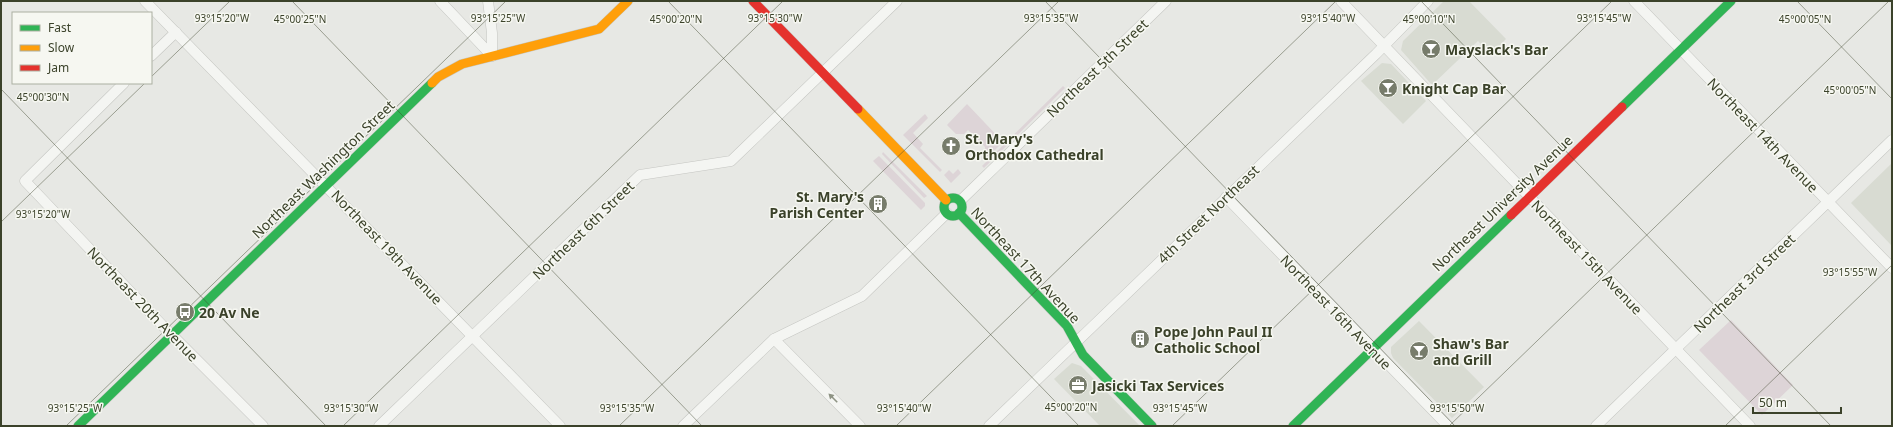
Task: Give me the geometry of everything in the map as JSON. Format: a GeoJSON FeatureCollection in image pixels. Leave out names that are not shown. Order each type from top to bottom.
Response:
{"type":"FeatureCollection","features":[{"type":"Feature","properties":{"kind":"street","name":"Northeast 19th Avenue"},"geometry":{"type":"LineString","coordinates":[[145,1],[560,426]]}},
{"type":"Feature","properties":{"kind":"street"},"geometry":{"type":"LineString","coordinates":[[440,1],[492,56]]}},
{"type":"Feature","properties":{"kind":"street"},"geometry":{"type":"LineString","coordinates":[[488,1],[492,33],[492,56]]}},
{"type":"Feature","properties":{"kind":"street","name":"Northeast Washington Street"},"geometry":{"type":"LineString","coordinates":[[78,426],[438,78],[462,64],[598,29],[628,1]]}},
{"type":"Feature","properties":{"kind":"street"},"geometry":{"type":"LineString","coordinates":[[753,1],[946,200]]}},
{"type":"Feature","properties":{"kind":"street","name":"Northeast 6th Street"},"geometry":{"type":"LineString","coordinates":[[379,426],[640,176],[731,161],[897,1]]}},
{"type":"Feature","properties":{"kind":"street","name":"Northeast 5th Street"},"geometry":{"type":"LineString","coordinates":[[960,201],[1166,1]]}},
{"type":"Feature","properties":{"kind":"street","name":"Northeast 15th Avenue"},"geometry":{"type":"LineString","coordinates":[[1341,1],[1750,426]]}},
{"type":"Feature","properties":{"kind":"street","name":"4th Street Northeast"},"geometry":{"type":"LineString","coordinates":[[989,426],[1384,46],[1428,1]]}},
{"type":"Feature","properties":{"kind":"street","name":"Northeast 14th Avenue"},"geometry":{"type":"LineString","coordinates":[[1634,1],[1892,268]]}},
{"type":"Feature","properties":{"kind":"street","name":"Northeast University Avenue"},"geometry":{"type":"LineString","coordinates":[[1293,426],[1731,1]]}},
{"type":"Feature","properties":{"kind":"street"},"geometry":{"type":"LineString","coordinates":[[152,55],[176,32]]}},
{"type":"Feature","properties":{"kind":"street","name":"Northeast 20th Avenue"},"geometry":{"type":"LineString","coordinates":[[123,84],[69,135],[25,181],[263,426]]}},
{"type":"Feature","properties":{"kind":"street","name":"Northeast 3rd Street"},"geometry":{"type":"LineString","coordinates":[[1596,426],[1892,140]]}},
{"type":"Feature","properties":{"kind":"street","name":"Northeast 16th Avenue"},"geometry":{"type":"LineString","coordinates":[[1226,197],[1448,426]]}},
{"type":"Feature","properties":{"kind":"street"},"geometry":{"type":"LineString","coordinates":[[946,200],[954,198],[960,201],[962,208],[959,213],[951,216],[946,214]]}},
{"type":"Feature","properties":{"kind":"street"},"geometry":{"type":"LineString","coordinates":[[946,200],[944,208],[946,214]]}},
{"type":"Feature","properties":{"kind":"street","name":"Northeast 17th Avenue"},"geometry":{"type":"LineString","coordinates":[[959,213],[1067,326],[1083,355],[1152,426]]}},
{"type":"Feature","properties":{"kind":"street"},"geometry":{"type":"LineString","coordinates":[[683,426],[774,339],[862,296],[946,214]]}},
{"type":"Feature","properties":{"kind":"street"},"geometry":{"type":"LineString","coordinates":[[774,339],[860,426]]}},
{"type":"Feature","properties":{"kind":"shaded area"},"geometry":{"type":"Polygon","coordinates":[[[1444,1],[1469,1],[1506,39],[1491,54],[1478,41],[1432,85],[1401,50],[1403,41],[1444,1]]]}},
{"type":"Feature","properties":{"kind":"shaded area"},"geometry":{"type":"Polygon","coordinates":[[[1382,63],[1391,64],[1426,101],[1403,124],[1361,81],[1382,63]]]}},
{"type":"Feature","properties":{"kind":"shaded area"},"geometry":{"type":"Polygon","coordinates":[[[1063,86],[1065,88],[984,168],[982,166],[1063,86]]]}},
{"type":"Feature","properties":{"kind":"shaded area"},"geometry":{"type":"Polygon","coordinates":[[[967,104],[1003,142],[986,159],[985,147],[968,130],[964,134],[956,134],[947,125],[967,104]]]}},
{"type":"Feature","properties":{"kind":"shaded area"},"geometry":{"type":"Polygon","coordinates":[[[925,114],[928,118],[913,133],[923,144],[920,148],[942,170],[940,172],[903,135],[925,114]]]}},
{"type":"Feature","properties":{"kind":"shaded area"},"geometry":{"type":"Polygon","coordinates":[[[883,152],[927,196],[924,198],[882,154],[883,152]]]}},
{"type":"Feature","properties":{"kind":"shaded area"},"geometry":{"type":"Polygon","coordinates":[[[879,156],[925,203],[925,206],[921,210],[873,161],[879,156]]]}},
{"type":"Feature","properties":{"kind":"shaded area"},"geometry":{"type":"Polygon","coordinates":[[[1892,163],[1892,246],[1851,203],[1892,163]]]}},
{"type":"Feature","properties":{"kind":"shaded area"},"geometry":{"type":"Polygon","coordinates":[[[958,169],[961,173],[951,183],[944,175],[949,170],[953,174],[958,169]]]}},
{"type":"Feature","properties":{"kind":"shaded area"},"geometry":{"type":"Polygon","coordinates":[[[1731,320],[1793,385],[1762,415],[1699,350],[1731,320]]]}},
{"type":"Feature","properties":{"kind":"shaded area"},"geometry":{"type":"Polygon","coordinates":[[[1419,321],[1484,387],[1452,418],[1393,358],[1391,353],[1391,347],[1419,321]]]}},
{"type":"Feature","properties":{"kind":"shaded area"},"geometry":{"type":"Polygon","coordinates":[[[1072,363],[1081,366],[1140,426],[1100,426],[1054,379],[1072,363]]]}},
{"type":"Feature","properties":{"kind":"traffic: fast"},"geometry":{"type":"LineString","coordinates":[[1622,107],[1731,1]]}},
{"type":"Feature","properties":{"kind":"traffic: fast"},"geometry":{"type":"LineString","coordinates":[[78,426],[432,83]]}},
{"type":"Feature","properties":{"kind":"traffic: fast"},"geometry":{"type":"LineString","coordinates":[[953,198],[959,201],[962,207],[959,213],[953,216],[947,213],[944,207],[947,201],[953,198]]}},
{"type":"Feature","properties":{"kind":"traffic: fast"},"geometry":{"type":"LineString","coordinates":[[959,213],[1067,326],[1083,355],[1152,426]]}},
{"type":"Feature","properties":{"kind":"traffic: fast"},"geometry":{"type":"LineString","coordinates":[[1293,426],[1511,215]]}},
{"type":"Feature","properties":{"kind":"traffic: slow"},"geometry":{"type":"LineString","coordinates":[[432,83],[438,77],[462,64],[599,29],[628,1]]}},
{"type":"Feature","properties":{"kind":"traffic: slow"},"geometry":{"type":"LineString","coordinates":[[858,109],[946,200]]}},
{"type":"Feature","properties":{"kind":"traffic: jam"},"geometry":{"type":"LineString","coordinates":[[753,1],[858,109]]}},
{"type":"Feature","properties":{"kind":"traffic: jam"},"geometry":{"type":"LineString","coordinates":[[1511,215],[1622,107]]}},
{"type":"Feature","properties":{"kind":"place","name":"Mayslack's Bar"},"geometry":{"type":"Point","coordinates":[1431,49]}},
{"type":"Feature","properties":{"kind":"place","name":"Knight Cap Bar"},"geometry":{"type":"Point","coordinates":[1388,88]}},
{"type":"Feature","properties":{"kind":"place","name":"St. Mary's Orthodox Cathedral"},"geometry":{"type":"Point","coordinates":[951,146]}},
{"type":"Feature","properties":{"kind":"place","name":"St. Mary's Parish Center"},"geometry":{"type":"Point","coordinates":[878,204]}},
{"type":"Feature","properties":{"kind":"place","name":"20 Av Ne"},"geometry":{"type":"Point","coordinates":[185,312]}},
{"type":"Feature","properties":{"kind":"place","name":"Pope John Paul II Catholic School"},"geometry":{"type":"Point","coordinates":[1140,339]}},
{"type":"Feature","properties":{"kind":"place","name":"Shaw's Bar and Grill"},"geometry":{"type":"Point","coordinates":[1419,351]}},
{"type":"Feature","properties":{"kind":"place","name":"Jasicki Tax Services"},"geometry":{"type":"Point","coordinates":[1078,385]}}]}
